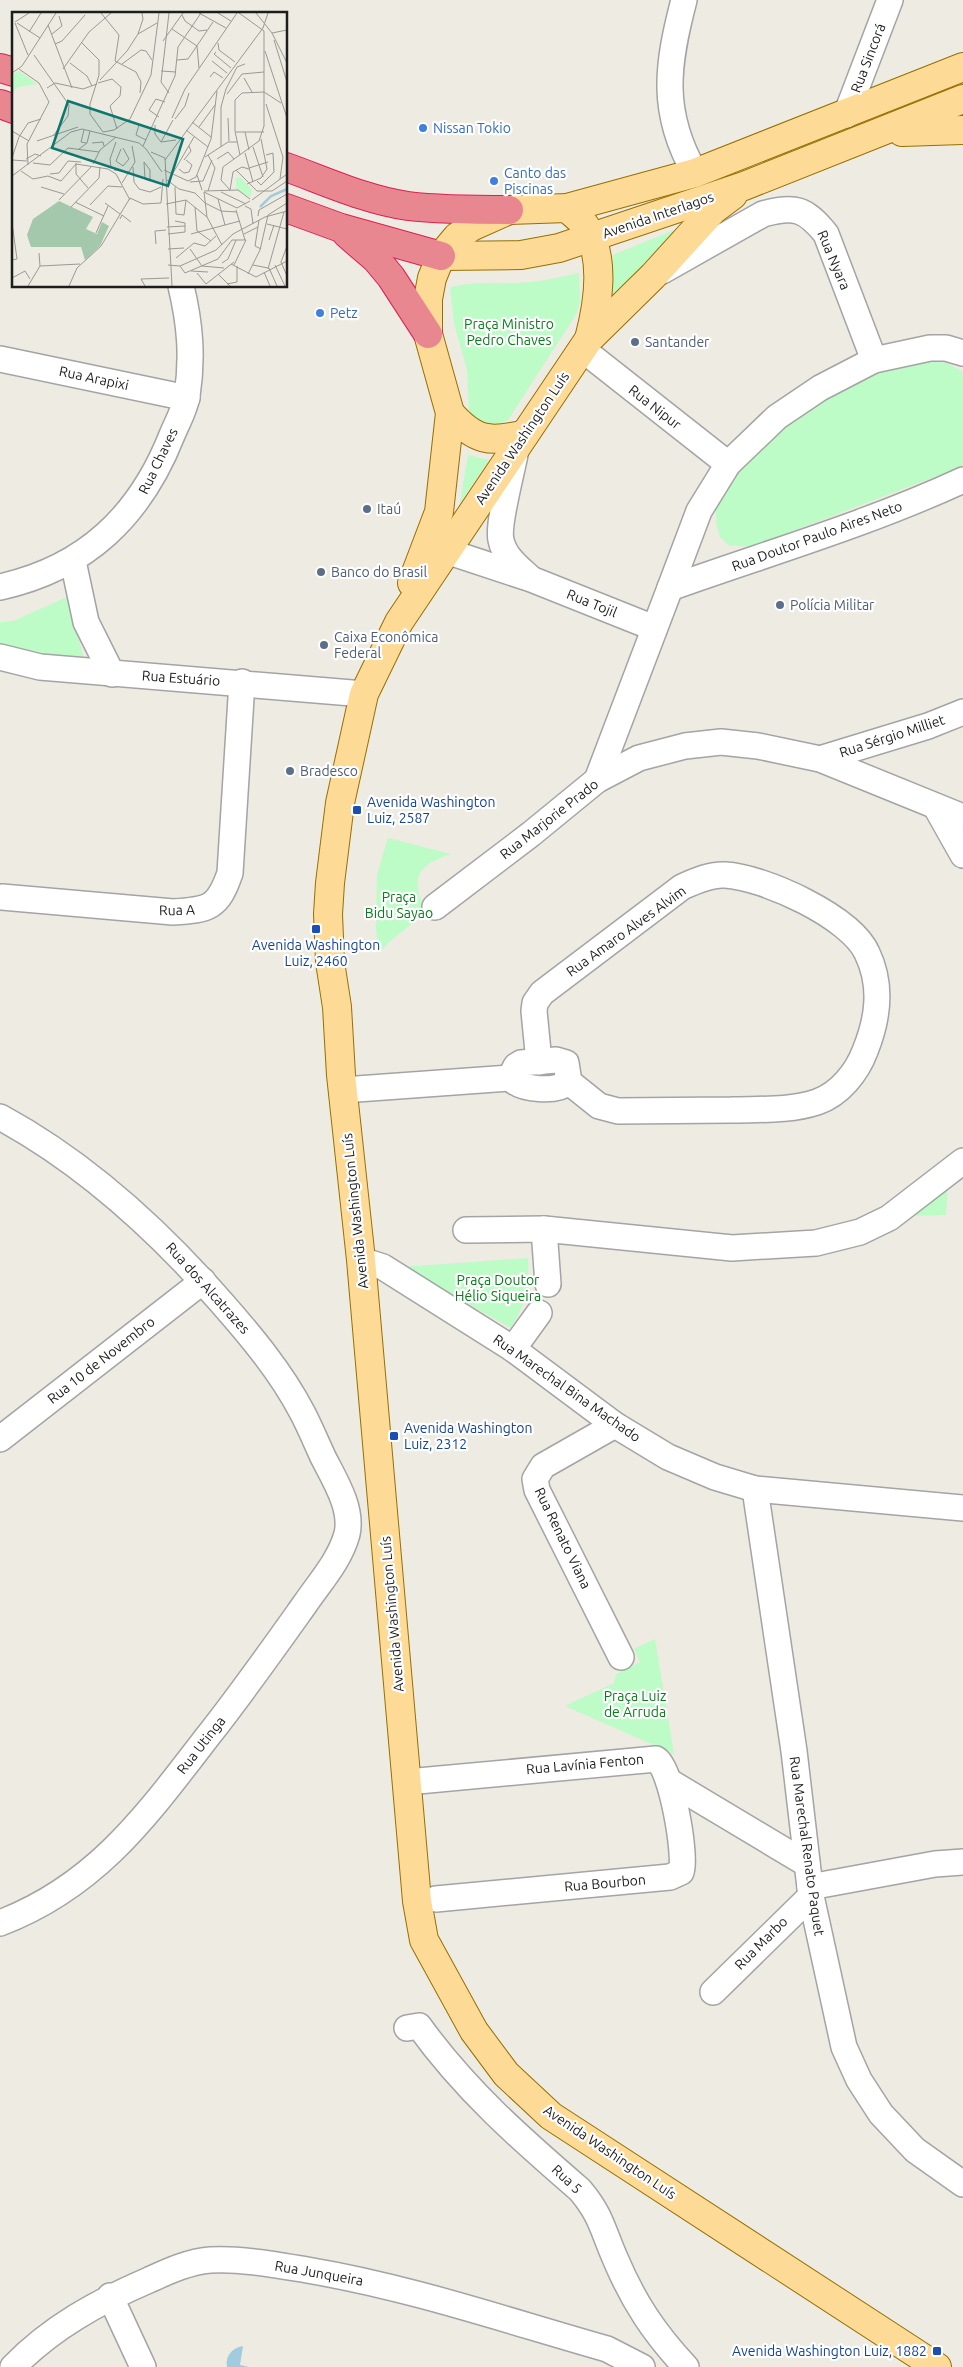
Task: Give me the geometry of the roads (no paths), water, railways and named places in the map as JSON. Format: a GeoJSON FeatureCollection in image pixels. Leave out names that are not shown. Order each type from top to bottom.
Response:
{"type":"FeatureCollection","features":[{"type":"Feature","properties":{"kind":"highway"},"geometry":{"type":"LineString","coordinates":[[0,104],[12,108]]}},
{"type":"Feature","properties":{"kind":"highway"},"geometry":{"type":"LineString","coordinates":[[288,168],[353,192],[406,206],[508,210]]}},
{"type":"Feature","properties":{"kind":"highway"},"geometry":{"type":"LineString","coordinates":[[288,209],[341,228],[376,259],[391,277],[428,334]]}},
{"type":"Feature","properties":{"kind":"highway","name":"Avenida Interlagos"},"geometry":{"type":"LineString","coordinates":[[341,228],[441,256]]}},
{"type":"Feature","properties":{"kind":"main road","name":"Avenida Interlagos"},"geometry":{"type":"LineString","coordinates":[[567,208],[695,173],[963,68]]}},
{"type":"Feature","properties":{"kind":"main road","name":"Avenida Interlagos"},"geometry":{"type":"LineString","coordinates":[[441,256],[521,255],[559,248],[744,186],[963,99]]}},
{"type":"Feature","properties":{"kind":"main road"},"geometry":{"type":"LineString","coordinates":[[868,136],[932,129],[963,130]]}},
{"type":"Feature","properties":{"kind":"main road"},"geometry":{"type":"LineString","coordinates":[[586,344],[653,276],[713,210],[744,186]]}},
{"type":"Feature","properties":{"kind":"main road"},"geometry":{"type":"LineString","coordinates":[[508,210],[567,208]]}},
{"type":"Feature","properties":{"kind":"main road","name":"Avenida Washington Luís"},"geometry":{"type":"LineString","coordinates":[[567,208],[582,221],[591,238],[597,264],[598,290],[586,344],[399,622],[364,694],[340,803],[330,883],[328,914],[330,962],[337,1007],[343,1090],[361,1260],[418,1901],[424,1940],[474,2031],[506,2074],[551,2116],[936,2367]]}},
{"type":"Feature","properties":{"kind":"main road","name":"Avenida Washington Luís"},"geometry":{"type":"LineString","coordinates":[[399,622],[414,574],[439,512],[450,413],[428,334],[428,299],[432,278],[441,256],[457,237],[471,227],[508,210]]}},
{"type":"Feature","properties":{"kind":"main road"},"geometry":{"type":"LineString","coordinates":[[450,413],[469,432],[488,440],[521,439]]}},
{"type":"Feature","properties":{"kind":"street"},"geometry":{"type":"LineString","coordinates":[[684,0],[675,34],[669,74],[673,120],[681,149],[695,173]]}},
{"type":"Feature","properties":{"kind":"street","name":"Rua Sincorá"},"geometry":{"type":"LineString","coordinates":[[846,115],[890,0]]}},
{"type":"Feature","properties":{"kind":"street","name":"Rua Nyara"},"geometry":{"type":"LineString","coordinates":[[653,276],[763,214],[781,209],[802,211],[814,218],[826,234],[874,360]]}},
{"type":"Feature","properties":{"kind":"street","name":"Rua Chaves"},"geometry":{"type":"LineString","coordinates":[[0,587],[73,561],[108,533],[139,499],[164,454],[187,398],[191,343],[181,288]]}},
{"type":"Feature","properties":{"kind":"street","name":"Rua Nipur"},"geometry":{"type":"LineString","coordinates":[[586,344],[728,464]]}},
{"type":"Feature","properties":{"kind":"street"},"geometry":{"type":"LineString","coordinates":[[597,780],[699,511],[728,464],[777,417],[820,388],[874,360],[930,348],[946,348],[963,353]]}},
{"type":"Feature","properties":{"kind":"street","name":"Rua Arapixi"},"geometry":{"type":"LineString","coordinates":[[0,359],[187,398]]}},
{"type":"Feature","properties":{"kind":"street","name":"Rua Tojil"},"geometry":{"type":"LineString","coordinates":[[521,439],[500,524],[501,540],[514,563],[530,579]]}},
{"type":"Feature","properties":{"kind":"street","name":"Rua Doutor Paulo Aires Neto"},"geometry":{"type":"LineString","coordinates":[[670,588],[814,540],[931,495],[963,480]]}},
{"type":"Feature","properties":{"kind":"street","name":"Rua Tojil"},"geometry":{"type":"LineString","coordinates":[[446,551],[530,579],[654,628]]}},
{"type":"Feature","properties":{"kind":"street"},"geometry":{"type":"LineString","coordinates":[[73,561],[86,622],[112,674]]}},
{"type":"Feature","properties":{"kind":"street","name":"Rua Estuário"},"geometry":{"type":"LineString","coordinates":[[0,657],[40,666],[112,674],[242,682],[364,694]]}},
{"type":"Feature","properties":{"kind":"street","name":"Rua A"},"geometry":{"type":"LineString","coordinates":[[2,897],[173,912],[200,910],[218,900],[230,873],[242,682]]}},
{"type":"Feature","properties":{"kind":"street","name":"Rua Sérgio Milliet"},"geometry":{"type":"LineString","coordinates":[[820,759],[928,726],[963,712]]}},
{"type":"Feature","properties":{"kind":"street","name":"Rua Marjorie Prado"},"geometry":{"type":"LineString","coordinates":[[435,907],[531,834],[597,780],[639,758],[661,751],[721,742],[758,746],[820,759],[963,817]]}},
{"type":"Feature","properties":{"kind":"street"},"geometry":{"type":"LineString","coordinates":[[936,807],[963,855]]}},
{"type":"Feature","properties":{"kind":"street","name":"Rua Amaro Alves Alvim"},"geometry":{"type":"LineString","coordinates":[[539,1062],[534,1011],[535,1003],[542,993],[682,887],[700,879],[725,875],[752,881],[806,901],[830,915],[854,935],[867,952],[876,982],[877,1007],[874,1027],[860,1066],[840,1088],[819,1101],[786,1109],[618,1111],[599,1106],[568,1082]]}},
{"type":"Feature","properties":{"kind":"street"},"geometry":{"type":"LineString","coordinates":[[343,1090],[510,1078],[517,1085],[526,1088],[556,1087],[568,1082],[566,1063],[556,1060],[521,1063],[516,1066],[510,1078]]}},
{"type":"Feature","properties":{"kind":"street","name":"Rua dos Alcatrazes"},"geometry":{"type":"LineString","coordinates":[[0,1117],[86,1174],[115,1196],[163,1238],[203,1281],[255,1341],[301,1411],[334,1479],[347,1517]]}},
{"type":"Feature","properties":{"kind":"street"},"geometry":{"type":"LineString","coordinates":[[466,1230],[544,1229],[732,1248],[816,1243],[860,1232],[889,1218],[963,1161]]}},
{"type":"Feature","properties":{"kind":"street"},"geometry":{"type":"LineString","coordinates":[[544,1229],[548,1284]]}},
{"type":"Feature","properties":{"kind":"street","name":"Rua Marechal Bina Machado"},"geometry":{"type":"LineString","coordinates":[[361,1260],[383,1267],[513,1349],[615,1425],[668,1457],[716,1477],[755,1489],[963,1508]]}},
{"type":"Feature","properties":{"kind":"street","name":"Rua 10 de Novembro"},"geometry":{"type":"LineString","coordinates":[[0,1439],[203,1281]]}},
{"type":"Feature","properties":{"kind":"street"},"geometry":{"type":"LineString","coordinates":[[513,1349],[539,1313]]}},
{"type":"Feature","properties":{"kind":"street","name":"Rua Renato Viana"},"geometry":{"type":"LineString","coordinates":[[615,1425],[543,1466],[536,1479],[537,1490],[622,1658]]}},
{"type":"Feature","properties":{"kind":"street","name":"Rua Marechal Renato Paquet"},"geometry":{"type":"LineString","coordinates":[[755,1489],[794,1751],[809,1882],[844,2047],[859,2080],[881,2114],[914,2150],[963,2184]]}},
{"type":"Feature","properties":{"kind":"street","name":"Rua Utinga"},"geometry":{"type":"LineString","coordinates":[[0,1923],[27,1913],[69,1888],[93,1870],[119,1845],[160,1798],[229,1709],[335,1560],[347,1531],[347,1517]]}},
{"type":"Feature","properties":{"kind":"street","name":"Rua Lavínia Fenton"},"geometry":{"type":"LineString","coordinates":[[418,1781],[646,1758],[661,1762],[670,1782],[809,1882]]}},
{"type":"Feature","properties":{"kind":"street","name":"Rua Bourbon"},"geometry":{"type":"LineString","coordinates":[[436,1899],[676,1876],[684,1867],[670,1782]]}},
{"type":"Feature","properties":{"kind":"street"},"geometry":{"type":"LineString","coordinates":[[809,1882],[935,1864],[963,1862]]}},
{"type":"Feature","properties":{"kind":"street","name":"Rua Marbo"},"geometry":{"type":"LineString","coordinates":[[713,1992],[809,1882]]}},
{"type":"Feature","properties":{"kind":"street","name":"Rua 5"},"geometry":{"type":"LineString","coordinates":[[407,2028],[420,2026],[448,2065],[484,2104],[589,2200],[600,2218],[615,2258],[639,2308],[659,2338],[686,2367]]}},
{"type":"Feature","properties":{"kind":"street","name":"Rua Junqueira"},"geometry":{"type":"LineString","coordinates":[[13,2367],[39,2342],[64,2324],[110,2296],[189,2263],[211,2260],[274,2264],[353,2278],[607,2349],[642,2367]]}},
{"type":"Feature","properties":{"kind":"street"},"geometry":{"type":"LineString","coordinates":[[110,2296],[143,2367]]}},
{"type":"Feature","properties":{"kind":"water"},"geometry":{"type":"Polygon","coordinates":[[[243,2346],[240,2365],[249,2367],[227,2367],[227,2359],[230,2353],[243,2346]]]}},
{"type":"Feature","properties":{"kind":"place","name":"Nissan Tokio"},"geometry":{"type":"Point","coordinates":[423,128]}},
{"type":"Feature","properties":{"kind":"place","name":"Canto das Piscinas"},"geometry":{"type":"Point","coordinates":[494,181]}},
{"type":"Feature","properties":{"kind":"place","name":"Petz"},"geometry":{"type":"Point","coordinates":[320,313]}},
{"type":"Feature","properties":{"kind":"place","name":"Santander"},"geometry":{"type":"Point","coordinates":[635,342]}},
{"type":"Feature","properties":{"kind":"place","name":"Itaú"},"geometry":{"type":"Point","coordinates":[367,509]}},
{"type":"Feature","properties":{"kind":"place","name":"Banco do Brasil"},"geometry":{"type":"Point","coordinates":[321,572]}},
{"type":"Feature","properties":{"kind":"place","name":"Polícia Militar"},"geometry":{"type":"Point","coordinates":[780,605]}},
{"type":"Feature","properties":{"kind":"place","name":"Caixa Econômica Federal"},"geometry":{"type":"Point","coordinates":[324,645]}},
{"type":"Feature","properties":{"kind":"place","name":"Bradesco"},"geometry":{"type":"Point","coordinates":[290,771]}},
{"type":"Feature","properties":{"kind":"place","name":"Avenida Washington Luiz, 2587"},"geometry":{"type":"Point","coordinates":[357,810]}},
{"type":"Feature","properties":{"kind":"place","name":"Avenida Washington Luiz, 2460"},"geometry":{"type":"Point","coordinates":[316,929]}},
{"type":"Feature","properties":{"kind":"place","name":"Avenida Washington Luiz, 2312"},"geometry":{"type":"Point","coordinates":[394,1436]}},
{"type":"Feature","properties":{"kind":"place","name":"Avenida Washington Luiz, 1882"},"geometry":{"type":"Point","coordinates":[937,2351]}},
{"type":"Feature","properties":{"kind":"park label","name":"Praça Ministro Pedro Chaves"},"geometry":{"type":"Point","coordinates":[509,332]}},
{"type":"Feature","properties":{"kind":"park label","name":"Praça Bidu Sayao"},"geometry":{"type":"Point","coordinates":[399,906]}},
{"type":"Feature","properties":{"kind":"park label","name":"Praça Doutor Hélio Siqueira"},"geometry":{"type":"Point","coordinates":[498,1288]}},
{"type":"Feature","properties":{"kind":"park label","name":"Praça Luiz de Arruda"},"geometry":{"type":"Point","coordinates":[635,1704]}}]}
